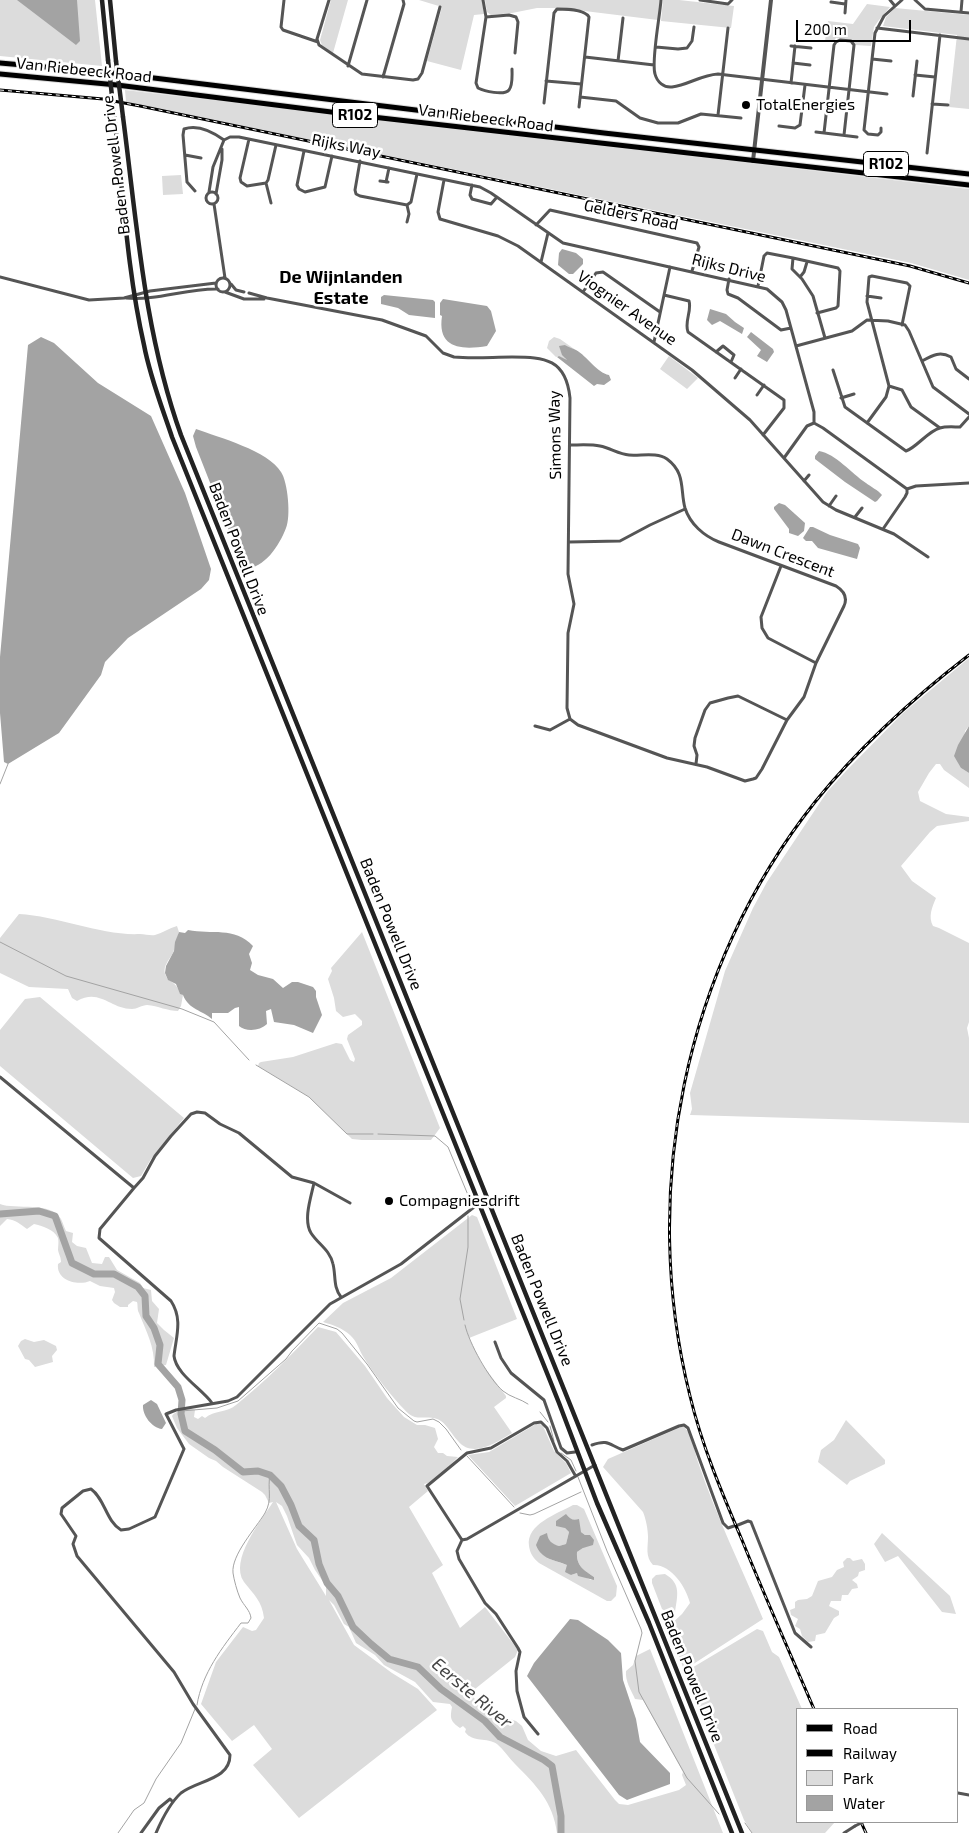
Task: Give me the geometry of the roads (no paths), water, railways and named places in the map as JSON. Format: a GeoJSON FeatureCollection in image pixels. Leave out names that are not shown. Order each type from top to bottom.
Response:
{"type":"FeatureCollection","features":[{"type":"Feature","properties":{"kind":"main road","name":"Baden Powell Drive"},"geometry":{"type":"LineString","coordinates":[[102,0],[135,297],[144,347],[172,437],[597,1503],[649,1623],[732,1833]]}},
{"type":"Feature","properties":{"kind":"main road","name":"Baden Powell Drive"},"geometry":{"type":"LineString","coordinates":[[110,0],[122,117],[145,295],[156,351],[180,435],[742,1833]]}},
{"type":"Feature","properties":{"kind":"main road","name":"Van Riebeeck Road"},"geometry":{"type":"LineString","coordinates":[[0,63],[113,73],[612,134],[969,174]]}},
{"type":"Feature","properties":{"kind":"main road","name":"Van Riebeeck Road"},"geometry":{"type":"LineString","coordinates":[[0,74],[117,85],[480,130],[969,185]]}},
{"type":"Feature","properties":{"kind":"main road"},"geometry":{"type":"LineString","coordinates":[[346,114],[348,102]]}},
{"type":"Feature","properties":{"kind":"main road"},"geometry":{"type":"LineString","coordinates":[[480,130],[482,118]]}},
{"type":"Feature","properties":{"kind":"main road"},"geometry":{"type":"LineString","coordinates":[[610,145],[612,134]]}},
{"type":"Feature","properties":{"kind":"street"},"geometry":{"type":"LineString","coordinates":[[284,0],[282,30],[318,42],[348,66],[362,74],[413,80],[420,77],[440,8]]}},
{"type":"Feature","properties":{"kind":"street"},"geometry":{"type":"LineString","coordinates":[[318,42],[328,0]]}},
{"type":"Feature","properties":{"kind":"street"},"geometry":{"type":"LineString","coordinates":[[348,66],[367,0]]}},
{"type":"Feature","properties":{"kind":"street"},"geometry":{"type":"LineString","coordinates":[[383,77],[404,4],[403,0]]}},
{"type":"Feature","properties":{"kind":"street"},"geometry":{"type":"LineString","coordinates":[[483,0],[486,17],[476,83],[478,88],[483,91],[505,93],[509,91],[511,88],[512,70]]}},
{"type":"Feature","properties":{"kind":"street"},"geometry":{"type":"LineString","coordinates":[[661,0],[654,73],[658,81],[669,87],[703,76],[724,74],[887,94]]}},
{"type":"Feature","properties":{"kind":"street"},"geometry":{"type":"LineString","coordinates":[[700,0],[728,4],[732,0]]}},
{"type":"Feature","properties":{"kind":"street"},"geometry":{"type":"LineString","coordinates":[[753,161],[771,0]]}},
{"type":"Feature","properties":{"kind":"street"},"geometry":{"type":"LineString","coordinates":[[890,0],[895,6]]}},
{"type":"Feature","properties":{"kind":"street"},"geometry":{"type":"LineString","coordinates":[[881,128],[881,132],[878,135],[868,134],[864,130],[877,28],[884,16],[902,0]]}},
{"type":"Feature","properties":{"kind":"street"},"geometry":{"type":"LineString","coordinates":[[915,0],[925,9],[969,13]]}},
{"type":"Feature","properties":{"kind":"street"},"geometry":{"type":"LineString","coordinates":[[961,12],[962,0]]}},
{"type":"Feature","properties":{"kind":"street"},"geometry":{"type":"LineString","coordinates":[[832,2],[845,2],[845,14]]}},
{"type":"Feature","properties":{"kind":"street"},"geometry":{"type":"LineString","coordinates":[[544,102],[553,16],[557,9],[583,12],[588,14],[589,17],[579,107]]}},
{"type":"Feature","properties":{"kind":"street"},"geometry":{"type":"LineString","coordinates":[[486,17],[509,15],[516,17],[518,22],[515,53]]}},
{"type":"Feature","properties":{"kind":"street"},"geometry":{"type":"LineString","coordinates":[[618,61],[623,18]]}},
{"type":"Feature","properties":{"kind":"street"},"geometry":{"type":"LineString","coordinates":[[656,47],[687,48],[691,44],[694,27]]}},
{"type":"Feature","properties":{"kind":"street"},"geometry":{"type":"LineString","coordinates":[[718,115],[728,28]]}},
{"type":"Feature","properties":{"kind":"street"},"geometry":{"type":"LineString","coordinates":[[877,28],[969,39]]}},
{"type":"Feature","properties":{"kind":"street"},"geometry":{"type":"LineString","coordinates":[[927,153],[940,35]]}},
{"type":"Feature","properties":{"kind":"street"},"geometry":{"type":"LineString","coordinates":[[824,133],[834,46],[840,40],[851,42],[854,45],[844,135]]}},
{"type":"Feature","properties":{"kind":"street"},"geometry":{"type":"LineString","coordinates":[[791,83],[794,63],[793,46],[811,48]]}},
{"type":"Feature","properties":{"kind":"street"},"geometry":{"type":"LineString","coordinates":[[584,57],[654,65]]}},
{"type":"Feature","properties":{"kind":"street"},"geometry":{"type":"LineString","coordinates":[[872,59],[891,61]]}},
{"type":"Feature","properties":{"kind":"street"},"geometry":{"type":"LineString","coordinates":[[913,96],[916,61]]}},
{"type":"Feature","properties":{"kind":"street"},"geometry":{"type":"LineString","coordinates":[[794,63],[810,65]]}},
{"type":"Feature","properties":{"kind":"street"},"geometry":{"type":"LineString","coordinates":[[915,75],[935,77]]}},
{"type":"Feature","properties":{"kind":"street"},"geometry":{"type":"LineString","coordinates":[[546,81],[581,84]]}},
{"type":"Feature","properties":{"kind":"street"},"geometry":{"type":"LineString","coordinates":[[779,126],[795,128],[800,125],[805,85]]}},
{"type":"Feature","properties":{"kind":"street"},"geometry":{"type":"LineString","coordinates":[[580,97],[616,101],[640,118],[651,122],[674,124],[699,114],[741,118]]}},
{"type":"Feature","properties":{"kind":"street"},"geometry":{"type":"LineString","coordinates":[[932,104],[948,105]]}},
{"type":"Feature","properties":{"kind":"street"},"geometry":{"type":"LineString","coordinates":[[195,191],[187,182],[183,135],[184,129],[187,128],[210,131],[224,140],[216,194],[218,200],[214,204]]}},
{"type":"Feature","properties":{"kind":"street"},"geometry":{"type":"LineString","coordinates":[[816,132],[857,137]]}},
{"type":"Feature","properties":{"kind":"street","name":"Rijks Way"},"geometry":{"type":"LineString","coordinates":[[224,140],[234,137],[248,139],[472,185]]}},
{"type":"Feature","properties":{"kind":"street"},"geometry":{"type":"LineString","coordinates":[[248,139],[240,178],[241,182],[247,186],[266,182]]}},
{"type":"Feature","properties":{"kind":"street"},"geometry":{"type":"LineString","coordinates":[[271,204],[266,182],[276,145]]}},
{"type":"Feature","properties":{"kind":"street"},"geometry":{"type":"LineString","coordinates":[[214,204],[209,204],[205,200],[206,195],[210,192],[216,159],[222,149]]}},
{"type":"Feature","properties":{"kind":"street"},"geometry":{"type":"LineString","coordinates":[[304,150],[297,185],[299,190],[304,192],[325,187],[332,156]]}},
{"type":"Feature","properties":{"kind":"street"},"geometry":{"type":"LineString","coordinates":[[184,155],[201,158]]}},
{"type":"Feature","properties":{"kind":"street"},"geometry":{"type":"LineString","coordinates":[[360,162],[355,190],[357,195],[407,206]]}},
{"type":"Feature","properties":{"kind":"street"},"geometry":{"type":"LineString","coordinates":[[380,181],[387,182],[389,168]]}},
{"type":"Feature","properties":{"kind":"street"},"geometry":{"type":"LineString","coordinates":[[212,174],[220,175]]}},
{"type":"Feature","properties":{"kind":"street"},"geometry":{"type":"LineString","coordinates":[[407,206],[411,202],[417,174]]}},
{"type":"Feature","properties":{"kind":"street","name":"Viognier Avenue"},"geometry":{"type":"LineString","coordinates":[[444,180],[438,212],[440,219],[498,236],[518,246],[699,376],[750,420],[815,494],[829,506],[894,534],[928,557]]}},
{"type":"Feature","properties":{"kind":"street"},"geometry":{"type":"LineString","coordinates":[[472,185],[470,195],[472,199],[491,204],[497,197]]}},
{"type":"Feature","properties":{"kind":"street","name":"Rijks Drive"},"geometry":{"type":"LineString","coordinates":[[472,185],[485,189],[565,243],[758,286],[775,294],[782,302],[791,328],[814,412],[814,423]]}},
{"type":"Feature","properties":{"kind":"street"},"geometry":{"type":"LineString","coordinates":[[210,192],[216,194]]}},
{"type":"Feature","properties":{"kind":"street"},"geometry":{"type":"LineString","coordinates":[[214,204],[225,278],[236,290],[244,292]]}},
{"type":"Feature","properties":{"kind":"street"},"geometry":{"type":"LineString","coordinates":[[407,206],[408,222]]}},
{"type":"Feature","properties":{"kind":"street","name":"Gelders Road"},"geometry":{"type":"LineString","coordinates":[[536,225],[550,210],[697,243],[699,246],[692,271]]}},
{"type":"Feature","properties":{"kind":"street"},"geometry":{"type":"LineString","coordinates":[[540,262],[548,233]]}},
{"type":"Feature","properties":{"kind":"street"},"geometry":{"type":"LineString","coordinates":[[758,286],[764,256],[767,253],[838,268],[840,271],[838,306],[817,313]]}},
{"type":"Feature","properties":{"kind":"street"},"geometry":{"type":"LineString","coordinates":[[793,258],[792,269],[813,296],[825,338]]}},
{"type":"Feature","properties":{"kind":"street"},"geometry":{"type":"LineString","coordinates":[[800,277],[808,261]]}},
{"type":"Feature","properties":{"kind":"street"},"geometry":{"type":"LineString","coordinates":[[654,342],[670,266]]}},
{"type":"Feature","properties":{"kind":"street"},"geometry":{"type":"LineString","coordinates":[[583,292],[596,273],[603,272],[660,312]]}},
{"type":"Feature","properties":{"kind":"street"},"geometry":{"type":"LineString","coordinates":[[0,276],[89,300],[135,297],[216,283],[220,278],[225,278]]}},
{"type":"Feature","properties":{"kind":"street"},"geometry":{"type":"LineString","coordinates":[[867,423],[886,397],[889,386],[867,302],[868,279],[871,276],[908,284],[910,288],[902,325]]}},
{"type":"Feature","properties":{"kind":"street"},"geometry":{"type":"LineString","coordinates":[[729,279],[728,294],[738,298],[781,330],[791,328]]}},
{"type":"Feature","properties":{"kind":"street"},"geometry":{"type":"LineString","coordinates":[[216,283],[218,289]]}},
{"type":"Feature","properties":{"kind":"street"},"geometry":{"type":"LineString","coordinates":[[145,295],[218,289],[225,292],[229,290],[230,283]]}},
{"type":"Feature","properties":{"kind":"street","name":"Simons Way"},"geometry":{"type":"LineString","coordinates":[[225,292],[250,300],[267,298]]}},
{"type":"Feature","properties":{"kind":"street","name":"Simons Way"},"geometry":{"type":"LineString","coordinates":[[249,293],[382,320],[426,336],[443,353],[454,357],[537,357],[548,360],[560,370],[568,385],[570,398],[568,574],[574,604],[568,633],[567,708],[570,719]]}},
{"type":"Feature","properties":{"kind":"street"},"geometry":{"type":"LineString","coordinates":[[664,295],[689,301],[687,330],[784,400],[785,405],[763,435]]}},
{"type":"Feature","properties":{"kind":"street"},"geometry":{"type":"LineString","coordinates":[[867,296],[881,298]]}},
{"type":"Feature","properties":{"kind":"street"},"geometry":{"type":"LineString","coordinates":[[796,346],[852,331],[867,320],[883,319],[902,325],[909,331],[933,387],[969,415],[960,427],[940,428],[906,451],[844,407],[833,370]]}},
{"type":"Feature","properties":{"kind":"street"},"geometry":{"type":"LineString","coordinates":[[716,352],[723,346],[734,355],[731,362]]}},
{"type":"Feature","properties":{"kind":"street"},"geometry":{"type":"LineString","coordinates":[[922,361],[938,353],[943,353],[951,357],[956,370],[969,379]]}},
{"type":"Feature","properties":{"kind":"street"},"geometry":{"type":"LineString","coordinates":[[735,378],[741,369]]}},
{"type":"Feature","properties":{"kind":"street"},"geometry":{"type":"LineString","coordinates":[[757,395],[764,385]]}},
{"type":"Feature","properties":{"kind":"street"},"geometry":{"type":"LineString","coordinates":[[889,386],[902,390],[910,407],[940,428]]}},
{"type":"Feature","properties":{"kind":"street"},"geometry":{"type":"LineString","coordinates":[[841,398],[854,394]]}},
{"type":"Feature","properties":{"kind":"street"},"geometry":{"type":"LineString","coordinates":[[784,458],[807,426],[814,423],[840,440],[907,491]]}},
{"type":"Feature","properties":{"kind":"street","name":"Dawn Crescent"},"geometry":{"type":"LineString","coordinates":[[570,445],[599,446],[629,455],[651,455],[667,459],[682,480],[685,509],[697,527],[710,538],[836,586],[845,596],[845,604],[816,663],[804,697],[787,720],[756,778],[745,781],[696,764],[667,758],[578,725],[570,719]]}},
{"type":"Feature","properties":{"kind":"street"},"geometry":{"type":"LineString","coordinates":[[804,481],[809,475]]}},
{"type":"Feature","properties":{"kind":"street"},"geometry":{"type":"LineString","coordinates":[[883,529],[907,491],[916,486],[969,483]]}},
{"type":"Feature","properties":{"kind":"street"},"geometry":{"type":"LineString","coordinates":[[829,506],[836,496]]}},
{"type":"Feature","properties":{"kind":"street"},"geometry":{"type":"LineString","coordinates":[[855,517],[862,508]]}},
{"type":"Feature","properties":{"kind":"street"},"geometry":{"type":"LineString","coordinates":[[569,542],[620,541],[685,509]]}},
{"type":"Feature","properties":{"kind":"street"},"geometry":{"type":"LineString","coordinates":[[781,566],[761,617],[762,628],[768,638],[816,663]]}},
{"type":"Feature","properties":{"kind":"street"},"geometry":{"type":"LineString","coordinates":[[696,764],[697,755],[694,742],[705,710],[710,703],[738,696],[787,720]]}},
{"type":"Feature","properties":{"kind":"street"},"geometry":{"type":"LineString","coordinates":[[536,726],[550,730],[570,719]]}},
{"type":"Feature","properties":{"kind":"street"},"geometry":{"type":"LineString","coordinates":[[0,1077],[134,1188]]}},
{"type":"Feature","properties":{"kind":"street"},"geometry":{"type":"LineString","coordinates":[[212,1403],[206,1394],[190,1381],[175,1362],[174,1356],[179,1320],[171,1301],[99,1238],[100,1229],[143,1178],[155,1156],[171,1136],[192,1114],[197,1112],[205,1113],[220,1124],[239,1133],[288,1174],[314,1184],[350,1202]]}},
{"type":"Feature","properties":{"kind":"street"},"geometry":{"type":"LineString","coordinates":[[314,1184],[308,1217],[310,1231],[321,1243],[331,1260],[337,1292],[341,1297]]}},
{"type":"Feature","properties":{"kind":"street"},"geometry":{"type":"LineString","coordinates":[[156,1833],[173,1802],[184,1791],[224,1772],[230,1761],[230,1755],[193,1704],[174,1672],[77,1556],[73,1544],[76,1536],[61,1511],[64,1505],[83,1491],[91,1489],[96,1493],[114,1524],[121,1530],[129,1529],[155,1517],[184,1450],[166,1414],[189,1407],[228,1401],[237,1397],[282,1354],[326,1307],[401,1264],[487,1197]]}},
{"type":"Feature","properties":{"kind":"street"},"geometry":{"type":"LineString","coordinates":[[494,1342],[511,1374],[544,1400],[561,1448],[567,1453],[575,1452]]}},
{"type":"Feature","properties":{"kind":"street"},"geometry":{"type":"LineString","coordinates":[[462,1540],[428,1488],[428,1485],[467,1453],[490,1448],[534,1423],[553,1425]]}},
{"type":"Feature","properties":{"kind":"street"},"geometry":{"type":"LineString","coordinates":[[544,1424],[554,1447],[567,1461],[575,1475]]}},
{"type":"Feature","properties":{"kind":"street"},"geometry":{"type":"LineString","coordinates":[[592,1445],[602,1442],[610,1443],[623,1450],[679,1426],[684,1425],[688,1428],[723,1523],[728,1528],[748,1520],[751,1522],[795,1633],[811,1647]]}},
{"type":"Feature","properties":{"kind":"street"},"geometry":{"type":"LineString","coordinates":[[462,1540],[467,1539],[594,1465]]}},
{"type":"Feature","properties":{"kind":"street"},"geometry":{"type":"LineString","coordinates":[[462,1540],[457,1551],[459,1559],[485,1603],[496,1614],[520,1652],[516,1671],[517,1691],[524,1717],[538,1734]]}},
{"type":"Feature","properties":{"kind":"street"},"geometry":{"type":"LineString","coordinates":[[141,1833],[159,1808],[170,1799],[173,1802]]}},
{"type":"Feature","properties":{"kind":"street"},"geometry":{"type":"LineString","coordinates":[[844,1833],[860,1823]]}},
{"type":"Feature","properties":{"kind":"water"},"geometry":{"type":"Polygon","coordinates":[[[17,0],[77,0],[80,41],[76,45],[17,0]]]}},
{"type":"Feature","properties":{"kind":"water"},"geometry":{"type":"Polygon","coordinates":[[[562,249],[576,253],[583,259],[583,264],[573,274],[569,274],[558,265],[559,253],[562,249]]]}},
{"type":"Feature","properties":{"kind":"water"},"geometry":{"type":"Polygon","coordinates":[[[384,295],[433,300],[435,302],[435,318],[409,315],[398,308],[381,304],[381,297],[384,295]]]}},
{"type":"Feature","properties":{"kind":"water"},"geometry":{"type":"Polygon","coordinates":[[[443,299],[487,306],[491,311],[496,331],[487,346],[460,347],[447,341],[441,327],[440,303],[443,299]]]}},
{"type":"Feature","properties":{"kind":"water"},"geometry":{"type":"Polygon","coordinates":[[[710,309],[726,314],[744,328],[742,334],[720,321],[712,325],[707,320],[710,309]]]}},
{"type":"Feature","properties":{"kind":"water"},"geometry":{"type":"Polygon","coordinates":[[[751,332],[773,349],[774,352],[767,362],[757,356],[761,350],[747,337],[751,332]]]}},
{"type":"Feature","properties":{"kind":"water"},"geometry":{"type":"Polygon","coordinates":[[[41,337],[54,343],[98,383],[151,416],[185,493],[211,569],[209,580],[201,589],[128,638],[105,662],[101,675],[59,733],[8,764],[4,762],[0,713],[0,657],[28,345],[41,337]]]}},
{"type":"Feature","properties":{"kind":"water"},"geometry":{"type":"Polygon","coordinates":[[[565,345],[576,350],[600,371],[609,375],[611,380],[604,385],[597,384],[594,386],[557,357],[559,356],[567,360],[562,355],[559,346],[565,345]]]}},
{"type":"Feature","properties":{"kind":"water"},"geometry":{"type":"Polygon","coordinates":[[[196,429],[255,451],[275,464],[281,472],[287,491],[288,523],[275,549],[265,560],[252,568],[244,569],[196,447],[193,436],[196,429]]]}},
{"type":"Feature","properties":{"kind":"water"},"geometry":{"type":"Polygon","coordinates":[[[819,451],[837,460],[882,495],[875,502],[845,482],[815,459],[819,451]]]}},
{"type":"Feature","properties":{"kind":"water"},"geometry":{"type":"Polygon","coordinates":[[[779,503],[785,505],[805,523],[804,531],[798,536],[789,533],[789,529],[774,509],[779,503]]]}},
{"type":"Feature","properties":{"kind":"water"},"geometry":{"type":"Polygon","coordinates":[[[810,527],[858,544],[860,548],[857,559],[818,548],[812,541],[806,541],[803,538],[810,527]]]}},
{"type":"Feature","properties":{"kind":"water"},"geometry":{"type":"Polygon","coordinates":[[[969,726],[969,773],[961,768],[954,756],[969,726]]]}},
{"type":"Feature","properties":{"kind":"water"},"geometry":{"type":"Polygon","coordinates":[[[188,930],[222,932],[238,936],[253,946],[249,954],[252,963],[250,970],[258,975],[273,979],[283,988],[292,982],[313,987],[316,991],[322,1015],[313,1033],[294,1025],[274,1022],[271,1009],[266,1011],[267,1024],[261,1028],[249,1030],[239,1026],[239,1007],[228,1013],[212,1013],[212,1019],[192,1007],[183,995],[180,994],[176,984],[168,980],[165,973],[179,932],[185,933],[188,930]]]}},
{"type":"Feature","properties":{"kind":"water"},"geometry":{"type":"Polygon","coordinates":[[[151,1400],[157,1404],[166,1423],[162,1429],[151,1424],[144,1413],[143,1405],[151,1400]]]}},
{"type":"Feature","properties":{"kind":"water"},"geometry":{"type":"Polygon","coordinates":[[[566,1514],[572,1519],[579,1519],[581,1532],[585,1535],[590,1535],[594,1540],[593,1545],[577,1552],[577,1557],[579,1564],[594,1577],[594,1580],[578,1576],[577,1573],[571,1575],[565,1572],[567,1565],[541,1554],[538,1550],[536,1545],[540,1536],[547,1533],[549,1540],[554,1544],[559,1546],[566,1544],[569,1532],[565,1528],[556,1526],[556,1521],[566,1514]]]}},
{"type":"Feature","properties":{"kind":"water"},"geometry":{"type":"Polygon","coordinates":[[[570,1619],[578,1620],[608,1640],[621,1653],[623,1680],[636,1719],[640,1742],[670,1773],[670,1784],[627,1800],[619,1795],[527,1676],[534,1663],[570,1619]]]}},
{"type":"Feature","properties":{"kind":"waterway"},"geometry":{"type":"LineString","coordinates":[[0,784],[8,764]]}},
{"type":"Feature","properties":{"kind":"waterway"},"geometry":{"type":"LineString","coordinates":[[0,942],[66,976],[182,1009],[214,1022],[249,1060]]}},
{"type":"Feature","properties":{"kind":"waterway"},"geometry":{"type":"LineString","coordinates":[[256,1065],[309,1097],[347,1134],[373,1134]]}},
{"type":"Feature","properties":{"kind":"waterway"},"geometry":{"type":"LineString","coordinates":[[378,1134],[435,1136],[448,1147],[468,1195],[468,1207]]}},
{"type":"Feature","properties":{"kind":"waterway","name":"Eerste River"},"geometry":{"type":"LineString","coordinates":[[0,1214],[39,1211],[55,1216],[72,1263],[94,1274],[114,1274],[138,1287],[145,1296],[146,1316],[154,1328],[160,1345],[158,1364],[178,1387],[182,1400],[181,1414],[185,1431],[215,1450],[243,1472],[258,1471],[270,1475],[281,1486],[299,1526],[314,1540],[319,1564],[327,1583],[338,1596],[353,1627],[371,1644],[389,1659],[418,1667],[441,1689],[485,1721],[500,1737],[552,1766],[561,1816],[561,1833]]}},
{"type":"Feature","properties":{"kind":"waterway"},"geometry":{"type":"LineString","coordinates":[[464,1320],[460,1299],[468,1247],[468,1216]]}},
{"type":"Feature","properties":{"kind":"waterway"},"geometry":{"type":"LineString","coordinates":[[181,1411],[217,1408],[238,1401],[286,1359],[319,1323],[337,1329],[342,1333],[398,1408],[414,1421],[433,1419],[439,1422],[461,1450]]}},
{"type":"Feature","properties":{"kind":"waterway"},"geometry":{"type":"LineString","coordinates":[[465,1325],[480,1360],[492,1378],[506,1393],[528,1404]]}},
{"type":"Feature","properties":{"kind":"waterway"},"geometry":{"type":"LineString","coordinates":[[540,1412],[548,1422]]}},
{"type":"Feature","properties":{"kind":"waterway"},"geometry":{"type":"LineString","coordinates":[[550,1426],[554,1441]]}},
{"type":"Feature","properties":{"kind":"waterway"},"geometry":{"type":"LineString","coordinates":[[561,1453],[571,1460],[576,1471]]}},
{"type":"Feature","properties":{"kind":"waterway"},"geometry":{"type":"LineString","coordinates":[[467,1456],[514,1507]]}},
{"type":"Feature","properties":{"kind":"waterway"},"geometry":{"type":"LineString","coordinates":[[197,1705],[203,1682],[214,1661],[241,1623],[248,1623],[251,1618],[238,1592],[233,1566],[240,1550],[265,1513],[269,1499],[270,1475]]}},
{"type":"Feature","properties":{"kind":"waterway"},"geometry":{"type":"LineString","coordinates":[[578,1477],[607,1551],[641,1629],[642,1633],[635,1661],[639,1692],[687,1778],[719,1814]]}},
{"type":"Feature","properties":{"kind":"waterway"},"geometry":{"type":"LineString","coordinates":[[520,1513],[534,1514],[581,1492]]}},
{"type":"Feature","properties":{"kind":"waterway"},"geometry":{"type":"LineString","coordinates":[[118,1833],[134,1810],[144,1803],[156,1779],[181,1743],[195,1709]]}},
{"type":"Feature","properties":{"kind":"waterway"},"geometry":{"type":"LineString","coordinates":[[745,1823],[752,1833]]}},
{"type":"Feature","properties":{"kind":"railway"},"geometry":{"type":"LineString","coordinates":[[0,90],[103,99],[140,106],[910,266],[969,283]]}},
{"type":"Feature","properties":{"kind":"railway"},"geometry":{"type":"LineString","coordinates":[[814,1708],[720,1487],[700,1433],[690,1396],[675,1319],[670,1240],[673,1162],[684,1084],[704,1009],[733,936],[770,867],[815,802],[868,742],[907,706],[969,655]]}},
{"type":"Feature","properties":{"kind":"railway"},"geometry":{"type":"LineString","coordinates":[[861,1823],[866,1833]]}},
{"type":"Feature","properties":{"kind":"place","name":"TotalEnergies"},"geometry":{"type":"Point","coordinates":[746,105]}},
{"type":"Feature","properties":{"kind":"place","name":"Compagniesdrift"},"geometry":{"type":"Point","coordinates":[389,1201]}},
{"type":"Feature","properties":{"kind":"district","name":"De Wijnlanden Estate"},"geometry":{"type":"Point","coordinates":[341,287]}}]}
